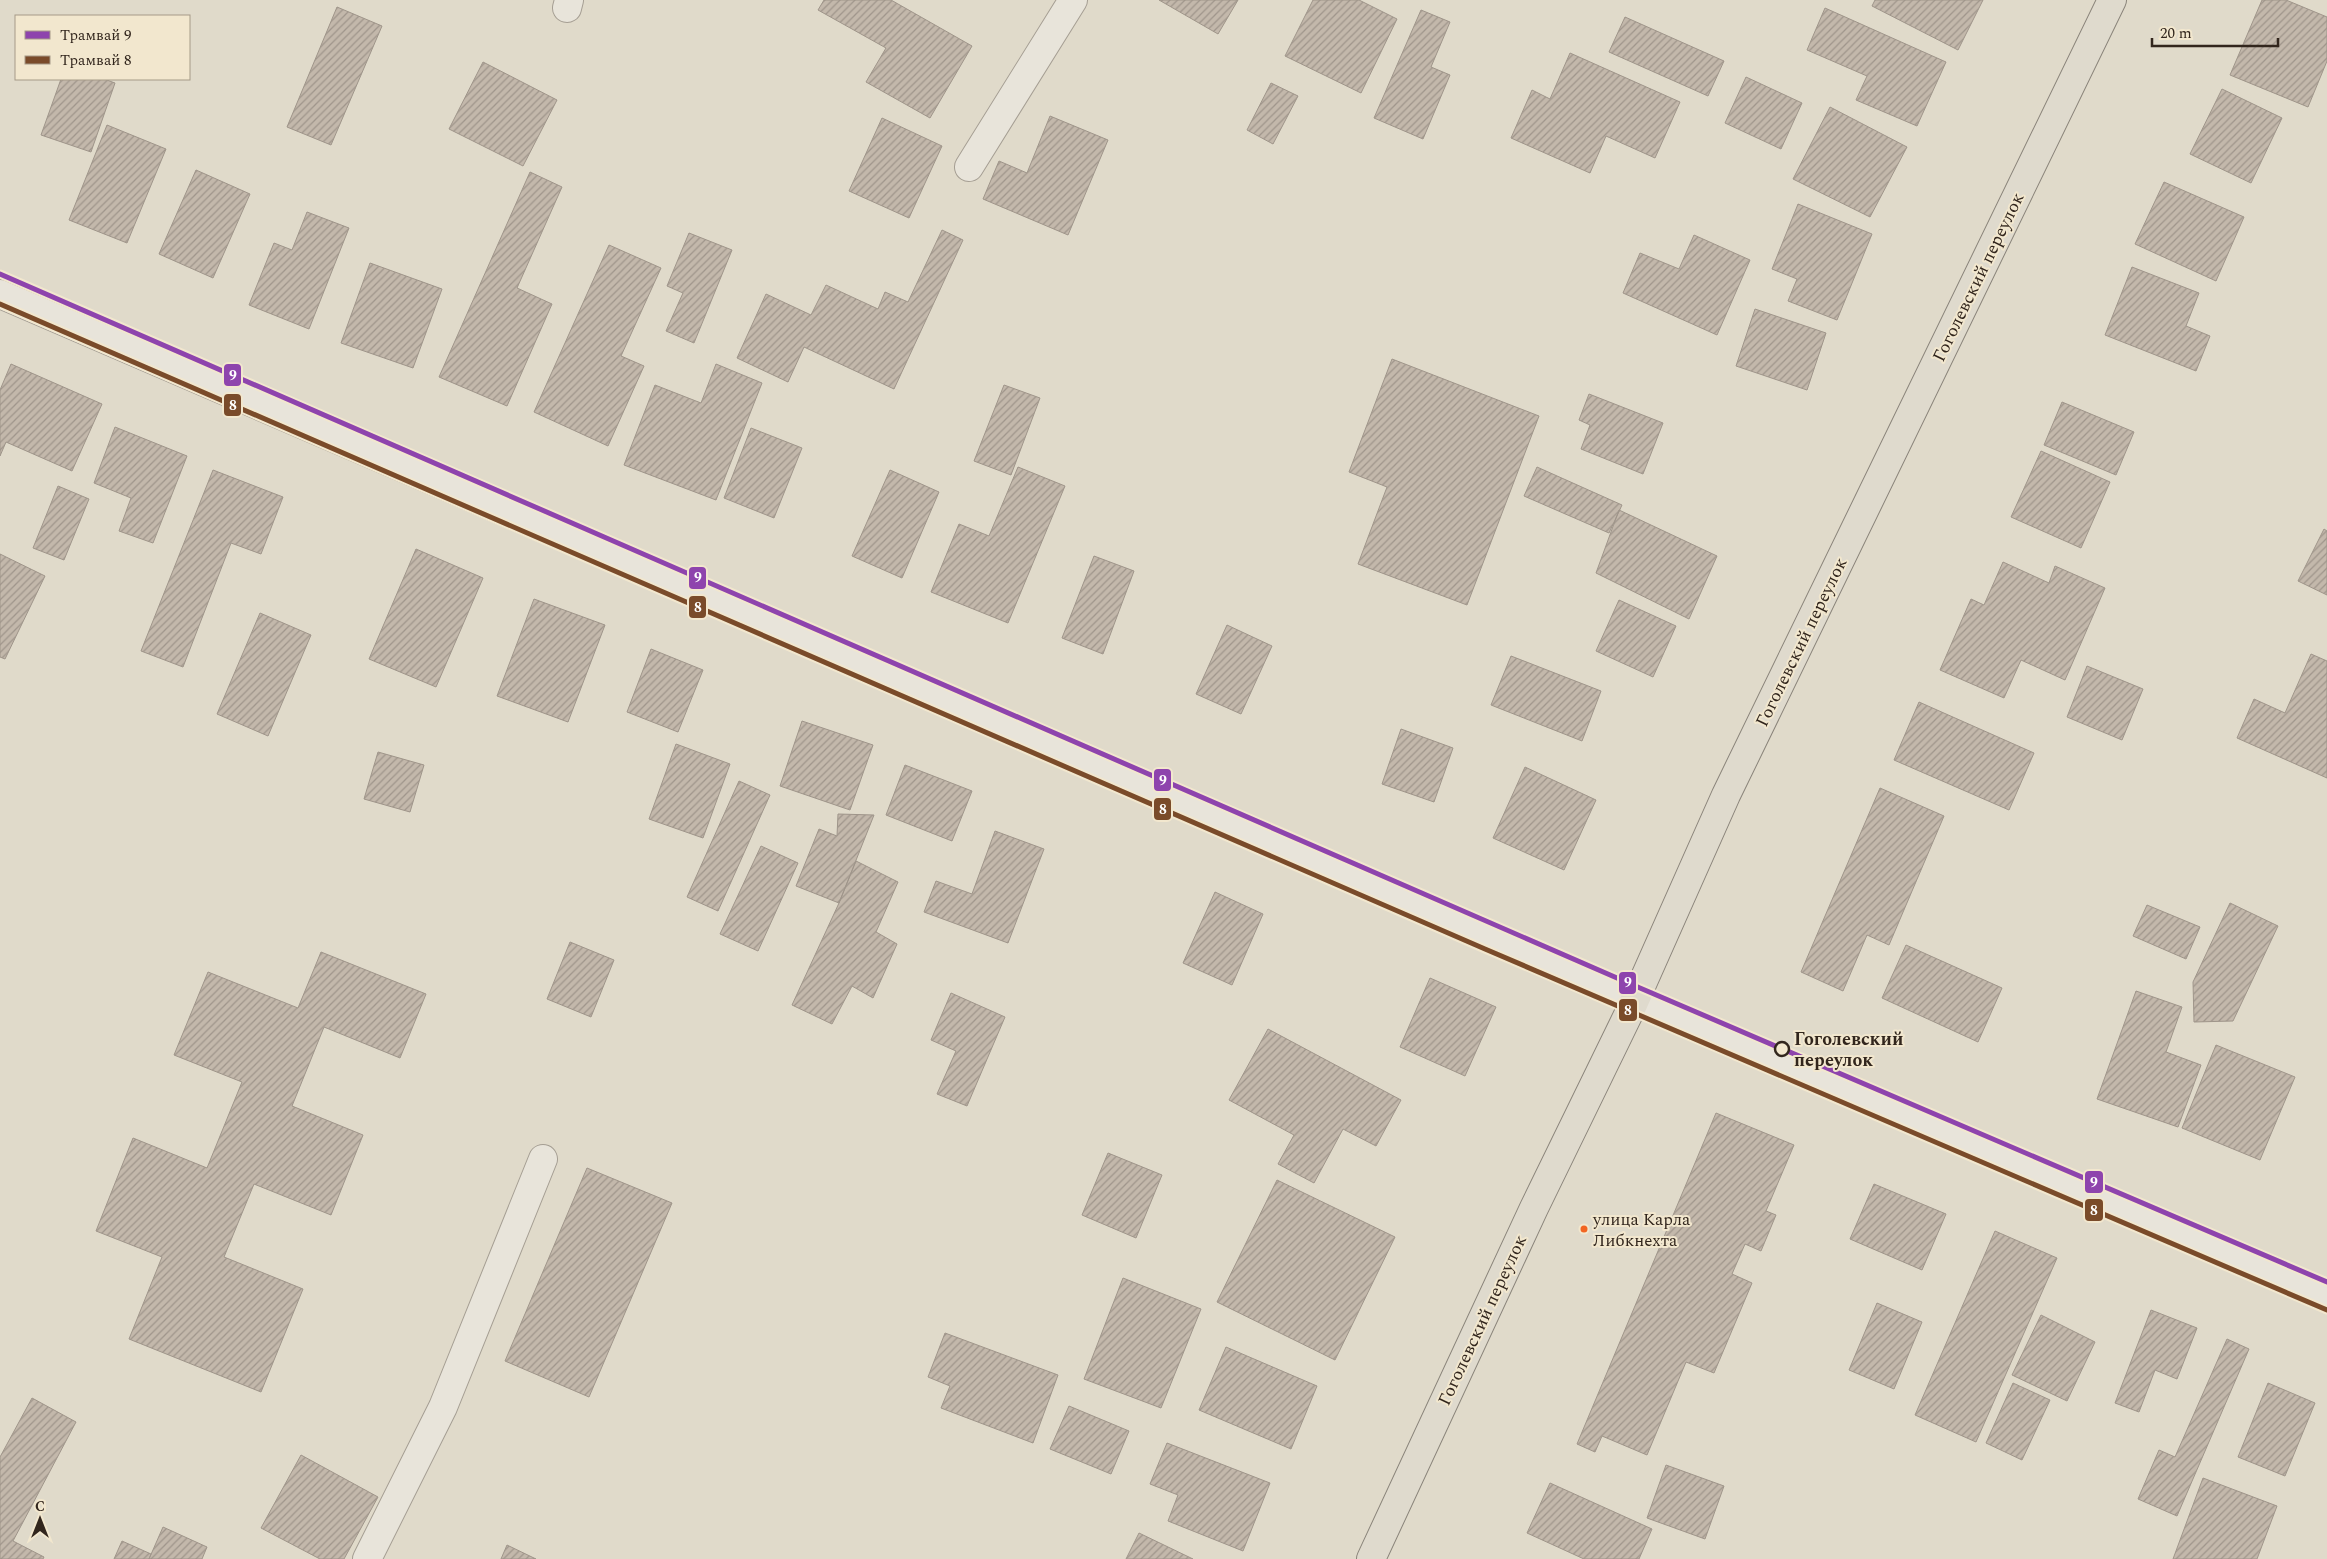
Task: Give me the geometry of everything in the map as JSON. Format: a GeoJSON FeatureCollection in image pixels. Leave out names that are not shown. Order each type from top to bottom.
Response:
{"type":"FeatureCollection","features":[{"type":"Feature","properties":{"kind":"main road","name":"Гоголевский переулок"},"geometry":{"type":"LineString","coordinates":[[1371,1559],[1530,1216],[1635,999],[1730,786],[2112,0]]}},
{"type":"Feature","properties":{"kind":"street"},"geometry":{"type":"LineString","coordinates":[[969,167],[1073,0]]}},
{"type":"Feature","properties":{"kind":"street"},"geometry":{"type":"LineString","coordinates":[[0,294],[2327,1296]]}},
{"type":"Feature","properties":{"kind":"street"},"geometry":{"type":"LineString","coordinates":[[367,1559],[443,1407],[543,1159]]}},
{"type":"Feature","properties":{"kind":"building"},"geometry":{"type":"Polygon","coordinates":[[[824,0],[891,0],[972,46],[930,118],[866,82],[886,48],[818,10],[824,0]]]}},
{"type":"Feature","properties":{"kind":"building"},"geometry":{"type":"Polygon","coordinates":[[[1159,0],[1238,0],[1218,34],[1159,0]]]}},
{"type":"Feature","properties":{"kind":"building"},"geometry":{"type":"Polygon","coordinates":[[[1313,0],[1359,0],[1397,19],[1361,93],[1285,56],[1313,0]]]}},
{"type":"Feature","properties":{"kind":"building"},"geometry":{"type":"Polygon","coordinates":[[[1875,0],[1983,0],[1958,50],[1872,6],[1875,0]]]}},
{"type":"Feature","properties":{"kind":"building"},"geometry":{"type":"Polygon","coordinates":[[[2262,0],[2286,0],[2327,17],[2327,61],[2308,107],[2230,75],[2262,0]]]}},
{"type":"Feature","properties":{"kind":"building"},"geometry":{"type":"Polygon","coordinates":[[[337,7],[382,26],[331,145],[287,127],[337,7]]]}},
{"type":"Feature","properties":{"kind":"building"},"geometry":{"type":"Polygon","coordinates":[[[1825,8],[1946,62],[1917,126],[1856,100],[1867,76],[1807,50],[1825,8]]]}},
{"type":"Feature","properties":{"kind":"building"},"geometry":{"type":"Polygon","coordinates":[[[1421,10],[1450,22],[1431,67],[1450,75],[1423,139],[1374,118],[1421,10]]]}},
{"type":"Feature","properties":{"kind":"building"},"geometry":{"type":"Polygon","coordinates":[[[1625,17],[1724,61],[1708,96],[1609,52],[1625,17]]]}},
{"type":"Feature","properties":{"kind":"building"},"geometry":{"type":"Polygon","coordinates":[[[1570,53],[1680,102],[1655,158],[1606,136],[1590,173],[1511,138],[1532,90],[1550,99],[1570,53]]]}},
{"type":"Feature","properties":{"kind":"building"},"geometry":{"type":"Polygon","coordinates":[[[483,62],[557,100],[523,166],[449,129],[483,62]]]}},
{"type":"Feature","properties":{"kind":"building"},"geometry":{"type":"Polygon","coordinates":[[[1746,77],[1802,103],[1781,149],[1725,123],[1746,77]]]}},
{"type":"Feature","properties":{"kind":"building"},"geometry":{"type":"Polygon","coordinates":[[[61,80],[107,80],[115,83],[91,152],[41,135],[61,80]]]}},
{"type":"Feature","properties":{"kind":"building"},"geometry":{"type":"Polygon","coordinates":[[[1271,83],[1298,96],[1273,144],[1247,130],[1271,83]]]}},
{"type":"Feature","properties":{"kind":"building"},"geometry":{"type":"Polygon","coordinates":[[[2222,89],[2282,118],[2251,183],[2190,154],[2222,89]]]}},
{"type":"Feature","properties":{"kind":"building"},"geometry":{"type":"Polygon","coordinates":[[[1830,107],[1907,147],[1870,217],[1793,179],[1830,107]]]}},
{"type":"Feature","properties":{"kind":"building"},"geometry":{"type":"Polygon","coordinates":[[[1050,116],[1108,140],[1068,235],[983,199],[999,161],[1027,173],[1050,116]]]}},
{"type":"Feature","properties":{"kind":"building"},"geometry":{"type":"Polygon","coordinates":[[[882,118],[942,146],[909,218],[849,191],[882,118]]]}},
{"type":"Feature","properties":{"kind":"building"},"geometry":{"type":"Polygon","coordinates":[[[107,125],[166,149],[127,243],[69,220],[107,125]]]}},
{"type":"Feature","properties":{"kind":"building"},"geometry":{"type":"Polygon","coordinates":[[[196,170],[250,194],[213,278],[159,254],[196,170]]]}},
{"type":"Feature","properties":{"kind":"building"},"geometry":{"type":"Polygon","coordinates":[[[530,172],[562,187],[517,288],[552,304],[507,406],[439,377],[530,172]]]}},
{"type":"Feature","properties":{"kind":"building"},"geometry":{"type":"Polygon","coordinates":[[[2164,182],[2244,217],[2216,281],[2135,244],[2164,182]]]}},
{"type":"Feature","properties":{"kind":"building"},"geometry":{"type":"Polygon","coordinates":[[[1798,204],[1872,234],[1837,320],[1788,301],[1797,279],[1772,269],[1798,204]]]}},
{"type":"Feature","properties":{"kind":"building"},"geometry":{"type":"Polygon","coordinates":[[[307,212],[349,228],[309,329],[249,305],[274,243],[292,250],[307,212]]]}},
{"type":"Feature","properties":{"kind":"building"},"geometry":{"type":"Polygon","coordinates":[[[942,230],[963,240],[894,389],[804,347],[788,382],[737,358],[766,294],[811,315],[826,285],[878,309],[885,292],[908,302],[942,230]]]}},
{"type":"Feature","properties":{"kind":"building"},"geometry":{"type":"Polygon","coordinates":[[[689,233],[732,250],[694,343],[666,331],[683,293],[667,286],[689,233]]]}},
{"type":"Feature","properties":{"kind":"building"},"geometry":{"type":"Polygon","coordinates":[[[1694,235],[1750,260],[1717,335],[1623,293],[1640,253],[1679,269],[1694,235]]]}},
{"type":"Feature","properties":{"kind":"building"},"geometry":{"type":"Polygon","coordinates":[[[609,245],[661,268],[621,356],[644,366],[608,446],[534,412],[609,245]]]}},
{"type":"Feature","properties":{"kind":"building"},"geometry":{"type":"Polygon","coordinates":[[[370,263],[442,289],[413,368],[341,343],[370,263]]]}},
{"type":"Feature","properties":{"kind":"building"},"geometry":{"type":"Polygon","coordinates":[[[2132,267],[2199,293],[2186,326],[2210,336],[2196,371],[2105,335],[2132,267]]]}},
{"type":"Feature","properties":{"kind":"building"},"geometry":{"type":"Polygon","coordinates":[[[1755,309],[1826,333],[1807,390],[1736,366],[1755,309]]]}},
{"type":"Feature","properties":{"kind":"building"},"geometry":{"type":"Polygon","coordinates":[[[1392,359],[1539,416],[1467,605],[1358,564],[1387,487],[1349,472],[1392,359]]]}},
{"type":"Feature","properties":{"kind":"building"},"geometry":{"type":"Polygon","coordinates":[[[11,364],[102,404],[72,471],[6,442],[0,456],[0,390],[11,364]]]}},
{"type":"Feature","properties":{"kind":"building"},"geometry":{"type":"Polygon","coordinates":[[[716,364],[762,383],[716,500],[624,465],[655,385],[701,403],[716,364]]]}},
{"type":"Feature","properties":{"kind":"building"},"geometry":{"type":"Polygon","coordinates":[[[1004,385],[1040,398],[1011,475],[974,461],[1004,385]]]}},
{"type":"Feature","properties":{"kind":"building"},"geometry":{"type":"Polygon","coordinates":[[[1589,394],[1663,423],[1643,474],[1581,449],[1590,425],[1579,420],[1589,394]]]}},
{"type":"Feature","properties":{"kind":"building"},"geometry":{"type":"Polygon","coordinates":[[[2062,402],[2134,432],[2116,475],[2044,445],[2062,402]]]}},
{"type":"Feature","properties":{"kind":"building"},"geometry":{"type":"Polygon","coordinates":[[[115,427],[187,456],[153,543],[119,531],[131,498],[94,483],[115,427]]]}},
{"type":"Feature","properties":{"kind":"building"},"geometry":{"type":"Polygon","coordinates":[[[751,428],[802,448],[774,518],[724,498],[751,428]]]}},
{"type":"Feature","properties":{"kind":"building"},"geometry":{"type":"Polygon","coordinates":[[[2041,451],[2110,482],[2081,548],[2011,517],[2041,451]]]}},
{"type":"Feature","properties":{"kind":"building"},"geometry":{"type":"Polygon","coordinates":[[[1018,467],[1065,486],[1008,623],[931,592],[959,524],[989,536],[1018,467]]]}},
{"type":"Feature","properties":{"kind":"building"},"geometry":{"type":"Polygon","coordinates":[[[1537,467],[1622,505],[1609,533],[1524,496],[1537,467]]]}},
{"type":"Feature","properties":{"kind":"building"},"geometry":{"type":"Polygon","coordinates":[[[213,470],[283,497],[261,554],[231,543],[183,667],[141,651],[213,470]]]}},
{"type":"Feature","properties":{"kind":"building"},"geometry":{"type":"Polygon","coordinates":[[[890,470],[939,492],[902,578],[852,556],[890,470]]]}},
{"type":"Feature","properties":{"kind":"building"},"geometry":{"type":"Polygon","coordinates":[[[58,486],[89,499],[64,560],[33,548],[58,486]]]}},
{"type":"Feature","properties":{"kind":"building"},"geometry":{"type":"Polygon","coordinates":[[[1619,510],[1717,556],[1689,619],[1596,573],[1619,510]]]}},
{"type":"Feature","properties":{"kind":"building"},"geometry":{"type":"Polygon","coordinates":[[[2324,529],[2327,531],[2327,595],[2298,581],[2324,529]]]}},
{"type":"Feature","properties":{"kind":"building"},"geometry":{"type":"Polygon","coordinates":[[[416,549],[483,578],[436,687],[369,659],[416,549]]]}},
{"type":"Feature","properties":{"kind":"building"},"geometry":{"type":"Polygon","coordinates":[[[0,554],[45,576],[5,659],[0,657],[0,554]]]}},
{"type":"Feature","properties":{"kind":"building"},"geometry":{"type":"Polygon","coordinates":[[[1094,556],[1134,571],[1103,654],[1062,638],[1094,556]]]}},
{"type":"Feature","properties":{"kind":"building"},"geometry":{"type":"Polygon","coordinates":[[[2003,562],[2049,583],[2055,566],[2105,588],[2065,680],[2021,660],[2004,698],[1940,670],[1971,599],[1984,605],[2003,562]]]}},
{"type":"Feature","properties":{"kind":"building"},"geometry":{"type":"Polygon","coordinates":[[[534,599],[605,625],[568,722],[497,696],[534,599]]]}},
{"type":"Feature","properties":{"kind":"building"},"geometry":{"type":"Polygon","coordinates":[[[1619,600],[1676,626],[1653,677],[1596,651],[1619,600]]]}},
{"type":"Feature","properties":{"kind":"building"},"geometry":{"type":"Polygon","coordinates":[[[260,613],[311,635],[268,736],[217,714],[260,613]]]}},
{"type":"Feature","properties":{"kind":"building"},"geometry":{"type":"Polygon","coordinates":[[[1227,625],[1272,646],[1241,714],[1196,694],[1227,625]]]}},
{"type":"Feature","properties":{"kind":"building"},"geometry":{"type":"Polygon","coordinates":[[[651,649],[703,670],[678,732],[627,712],[651,649]]]}},
{"type":"Feature","properties":{"kind":"building"},"geometry":{"type":"Polygon","coordinates":[[[2311,654],[2327,661],[2327,778],[2237,738],[2254,699],[2285,713],[2311,654]]]}},
{"type":"Feature","properties":{"kind":"building"},"geometry":{"type":"Polygon","coordinates":[[[1511,656],[1601,691],[1582,741],[1491,705],[1511,656]]]}},
{"type":"Feature","properties":{"kind":"building"},"geometry":{"type":"Polygon","coordinates":[[[2087,666],[2143,689],[2122,740],[2067,717],[2087,666]]]}},
{"type":"Feature","properties":{"kind":"building"},"geometry":{"type":"Polygon","coordinates":[[[1919,702],[2034,753],[2009,810],[1894,760],[1919,702]]]}},
{"type":"Feature","properties":{"kind":"building"},"geometry":{"type":"Polygon","coordinates":[[[802,721],[873,745],[850,810],[780,786],[802,721]]]}},
{"type":"Feature","properties":{"kind":"building"},"geometry":{"type":"Polygon","coordinates":[[[1401,729],[1453,748],[1434,802],[1382,784],[1401,729]]]}},
{"type":"Feature","properties":{"kind":"building"},"geometry":{"type":"Polygon","coordinates":[[[676,744],[730,764],[703,838],[649,819],[676,744]]]}},
{"type":"Feature","properties":{"kind":"building"},"geometry":{"type":"Polygon","coordinates":[[[378,752],[424,765],[410,812],[364,799],[378,752]]]}},
{"type":"Feature","properties":{"kind":"building"},"geometry":{"type":"Polygon","coordinates":[[[905,765],[972,791],[952,841],[886,815],[905,765]]]}},
{"type":"Feature","properties":{"kind":"building"},"geometry":{"type":"Polygon","coordinates":[[[1525,767],[1596,800],[1564,870],[1493,838],[1525,767]]]}},
{"type":"Feature","properties":{"kind":"building"},"geometry":{"type":"Polygon","coordinates":[[[739,781],[770,795],[718,911],[687,897],[739,781]]]}},
{"type":"Feature","properties":{"kind":"building"},"geometry":{"type":"Polygon","coordinates":[[[1880,788],[1944,816],[1889,945],[1867,935],[1843,991],[1801,972],[1880,788]]]}},
{"type":"Feature","properties":{"kind":"building"},"geometry":{"type":"Polygon","coordinates":[[[838,814],[874,815],[839,903],[796,886],[819,829],[837,836],[838,814]]]}},
{"type":"Feature","properties":{"kind":"building"},"geometry":{"type":"Polygon","coordinates":[[[995,831],[1044,849],[1008,943],[924,912],[936,881],[972,894],[995,831]]]}},
{"type":"Feature","properties":{"kind":"building"},"geometry":{"type":"Polygon","coordinates":[[[761,846],[798,863],[758,951],[720,934],[761,846]]]}},
{"type":"Feature","properties":{"kind":"building"},"geometry":{"type":"Polygon","coordinates":[[[856,861],[898,882],[876,932],[897,944],[873,998],[852,986],[832,1024],[792,1005],[839,903],[856,861]]]}},
{"type":"Feature","properties":{"kind":"building"},"geometry":{"type":"Polygon","coordinates":[[[1215,892],[1263,914],[1232,985],[1183,963],[1215,892]]]}},
{"type":"Feature","properties":{"kind":"building"},"geometry":{"type":"Polygon","coordinates":[[[2230,903],[2278,926],[2233,1021],[2194,1022],[2193,982],[2230,903]]]}},
{"type":"Feature","properties":{"kind":"building"},"geometry":{"type":"Polygon","coordinates":[[[2147,905],[2200,927],[2186,959],[2133,936],[2147,905]]]}},
{"type":"Feature","properties":{"kind":"building"},"geometry":{"type":"Polygon","coordinates":[[[570,942],[614,960],[591,1017],[547,999],[570,942]]]}},
{"type":"Feature","properties":{"kind":"building"},"geometry":{"type":"Polygon","coordinates":[[[1906,945],[2002,988],[1978,1042],[1882,998],[1906,945]]]}},
{"type":"Feature","properties":{"kind":"building"},"geometry":{"type":"Polygon","coordinates":[[[321,952],[426,994],[400,1058],[324,1027],[292,1106],[363,1135],[331,1215],[254,1184],[224,1257],[303,1289],[261,1392],[129,1339],[162,1257],[96,1231],[133,1138],[207,1168],[242,1082],[174,1055],[208,972],[298,1008],[321,952]]]}},
{"type":"Feature","properties":{"kind":"building"},"geometry":{"type":"Polygon","coordinates":[[[1430,978],[1496,1007],[1465,1076],[1400,1047],[1430,978]]]}},
{"type":"Feature","properties":{"kind":"building"},"geometry":{"type":"Polygon","coordinates":[[[2136,991],[2182,1007],[2166,1052],[2201,1065],[2178,1127],[2097,1099],[2136,991]]]}},
{"type":"Feature","properties":{"kind":"building"},"geometry":{"type":"Polygon","coordinates":[[[951,993],[1005,1017],[967,1106],[937,1094],[956,1051],[931,1040],[951,993]]]}},
{"type":"Feature","properties":{"kind":"building"},"geometry":{"type":"Polygon","coordinates":[[[1268,1029],[1401,1100],[1376,1146],[1343,1129],[1314,1183],[1278,1164],[1294,1135],[1229,1100],[1268,1029]]]}},
{"type":"Feature","properties":{"kind":"building"},"geometry":{"type":"Polygon","coordinates":[[[2216,1045],[2295,1077],[2260,1160],[2182,1128],[2216,1045]]]}},
{"type":"Feature","properties":{"kind":"building"},"geometry":{"type":"Polygon","coordinates":[[[1716,1113],[1794,1145],[1766,1211],[1776,1215],[1761,1251],[1745,1244],[1732,1274],[1752,1283],[1714,1373],[1686,1362],[1647,1455],[1602,1436],[1595,1452],[1577,1444],[1716,1113]]]}},
{"type":"Feature","properties":{"kind":"building"},"geometry":{"type":"Polygon","coordinates":[[[1108,1153],[1162,1175],[1136,1238],[1082,1215],[1108,1153]]]}},
{"type":"Feature","properties":{"kind":"building"},"geometry":{"type":"Polygon","coordinates":[[[587,1168],[672,1203],[589,1397],[505,1361],[587,1168]]]}},
{"type":"Feature","properties":{"kind":"building"},"geometry":{"type":"Polygon","coordinates":[[[1277,1180],[1395,1237],[1335,1360],[1217,1302],[1277,1180]]]}},
{"type":"Feature","properties":{"kind":"building"},"geometry":{"type":"Polygon","coordinates":[[[1874,1184],[1946,1214],[1922,1270],[1850,1239],[1874,1184]]]}},
{"type":"Feature","properties":{"kind":"building"},"geometry":{"type":"Polygon","coordinates":[[[1995,1231],[2057,1258],[1976,1442],[1915,1415],[1995,1231]]]}},
{"type":"Feature","properties":{"kind":"building"},"geometry":{"type":"Polygon","coordinates":[[[1123,1278],[1201,1309],[1161,1408],[1084,1379],[1123,1278]]]}},
{"type":"Feature","properties":{"kind":"building"},"geometry":{"type":"Polygon","coordinates":[[[1877,1303],[1922,1322],[1894,1389],[1849,1370],[1877,1303]]]}},
{"type":"Feature","properties":{"kind":"building"},"geometry":{"type":"Polygon","coordinates":[[[2151,1310],[2197,1328],[2177,1379],[2155,1370],[2139,1412],[2115,1403],[2151,1310]]]}},
{"type":"Feature","properties":{"kind":"building"},"geometry":{"type":"Polygon","coordinates":[[[2041,1315],[2095,1342],[2067,1401],[2012,1375],[2041,1315]]]}},
{"type":"Feature","properties":{"kind":"building"},"geometry":{"type":"Polygon","coordinates":[[[945,1333],[1058,1375],[1033,1443],[941,1408],[950,1386],[928,1377],[945,1333]]]}},
{"type":"Feature","properties":{"kind":"building"},"geometry":{"type":"Polygon","coordinates":[[[2227,1339],[2249,1349],[2177,1516],[2138,1499],[2159,1450],[2175,1457],[2227,1339]]]}},
{"type":"Feature","properties":{"kind":"building"},"geometry":{"type":"Polygon","coordinates":[[[1226,1347],[1317,1386],[1291,1449],[1199,1410],[1226,1347]]]}},
{"type":"Feature","properties":{"kind":"building"},"geometry":{"type":"Polygon","coordinates":[[[2013,1383],[2050,1400],[2022,1460],[1986,1443],[2013,1383]]]}},
{"type":"Feature","properties":{"kind":"building"},"geometry":{"type":"Polygon","coordinates":[[[2268,1383],[2315,1403],[2285,1476],[2238,1457],[2268,1383]]]}},
{"type":"Feature","properties":{"kind":"building"},"geometry":{"type":"Polygon","coordinates":[[[32,1398],[76,1422],[13,1541],[44,1557],[43,1559],[0,1559],[0,1457],[32,1398]]]}},
{"type":"Feature","properties":{"kind":"building"},"geometry":{"type":"Polygon","coordinates":[[[1069,1406],[1129,1431],[1111,1474],[1050,1449],[1069,1406]]]}},
{"type":"Feature","properties":{"kind":"building"},"geometry":{"type":"Polygon","coordinates":[[[1167,1443],[1270,1483],[1243,1551],[1168,1521],[1178,1495],[1150,1484],[1167,1443]]]}},
{"type":"Feature","properties":{"kind":"building"},"geometry":{"type":"Polygon","coordinates":[[[301,1455],[378,1497],[344,1559],[320,1559],[261,1528],[301,1455]]]}},
{"type":"Feature","properties":{"kind":"building"},"geometry":{"type":"Polygon","coordinates":[[[1666,1465],[1724,1486],[1705,1539],[1647,1518],[1666,1465]]]}},
{"type":"Feature","properties":{"kind":"building"},"geometry":{"type":"Polygon","coordinates":[[[2203,1478],[2277,1506],[2257,1559],[2173,1559],[2203,1478]]]}},
{"type":"Feature","properties":{"kind":"building"},"geometry":{"type":"Polygon","coordinates":[[[1550,1483],[1652,1529],[1639,1559],[1584,1559],[1527,1533],[1550,1483]]]}},
{"type":"Feature","properties":{"kind":"building"},"geometry":{"type":"Polygon","coordinates":[[[163,1527],[207,1547],[202,1559],[149,1559],[163,1527]]]}},
{"type":"Feature","properties":{"kind":"building"},"geometry":{"type":"Polygon","coordinates":[[[1139,1533],[1193,1559],[1126,1559],[1139,1533]]]}},
{"type":"Feature","properties":{"kind":"building"},"geometry":{"type":"Polygon","coordinates":[[[122,1541],[151,1554],[149,1559],[114,1559],[122,1541]]]}},
{"type":"Feature","properties":{"kind":"building"},"geometry":{"type":"Polygon","coordinates":[[[507,1545],[536,1559],[501,1559],[507,1545]]]}},
{"type":"Feature","properties":{"kind":"tram line","name":"9"},"geometry":{"type":"LineString","coordinates":[[0,274],[1640,988],[2327,1282]]}},
{"type":"Feature","properties":{"kind":"tram line","name":"8"},"geometry":{"type":"LineString","coordinates":[[0,304],[1485,949],[2327,1310]]}},
{"type":"Feature","properties":{"kind":"place","name":"Гоголевский переулок"},"geometry":{"type":"Point","coordinates":[1782,1049]}},
{"type":"Feature","properties":{"kind":"place","name":"улица Карла Либкнехта"},"geometry":{"type":"Point","coordinates":[1584,1229]}}]}
